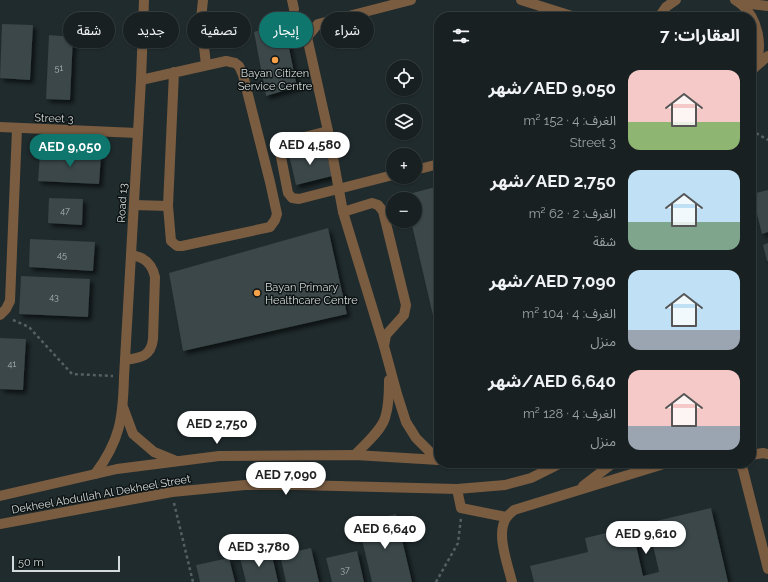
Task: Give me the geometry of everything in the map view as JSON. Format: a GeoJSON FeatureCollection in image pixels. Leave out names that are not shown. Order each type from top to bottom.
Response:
{"type":"FeatureCollection","features":[{"type":"Feature","properties":{"kind":"street","name":"Road 13"},"geometry":{"type":"LineString","coordinates":[[95,474],[107,458],[117,437],[123,407],[144,0]]}},
{"type":"Feature","properties":{"kind":"street"},"geometry":{"type":"LineString","coordinates":[[203,0],[201,19],[206,65]]}},
{"type":"Feature","properties":{"kind":"street"},"geometry":{"type":"LineString","coordinates":[[411,0],[318,24],[307,37],[344,212],[384,346],[389,368],[406,422],[416,438],[434,456]]}},
{"type":"Feature","properties":{"kind":"street"},"geometry":{"type":"LineString","coordinates":[[521,0],[559,12]]}},
{"type":"Feature","properties":{"kind":"street"},"geometry":{"type":"LineString","coordinates":[[666,4],[676,0]]}},
{"type":"Feature","properties":{"kind":"street"},"geometry":{"type":"LineString","coordinates":[[737,1],[768,6]]}},
{"type":"Feature","properties":{"kind":"street"},"geometry":{"type":"LineString","coordinates":[[737,1],[747,12]]}},
{"type":"Feature","properties":{"kind":"street"},"geometry":{"type":"LineString","coordinates":[[756,28],[758,33],[759,50],[756,60]]}},
{"type":"Feature","properties":{"kind":"street"},"geometry":{"type":"LineString","coordinates":[[756,67],[768,56]]}},
{"type":"Feature","properties":{"kind":"street"},"geometry":{"type":"LineString","coordinates":[[141,80],[174,72],[226,61],[230,61],[239,66],[277,214],[275,220],[268,229],[182,246],[177,246],[171,240],[168,206],[174,72]]}},
{"type":"Feature","properties":{"kind":"street","name":"Street 3"},"geometry":{"type":"LineString","coordinates":[[0,127],[17,129],[138,133]]}},
{"type":"Feature","properties":{"kind":"street"},"geometry":{"type":"LineString","coordinates":[[1,315],[6,310],[10,301],[17,129]]}},
{"type":"Feature","properties":{"kind":"street"},"geometry":{"type":"LineString","coordinates":[[328,131],[292,140],[285,145],[280,152],[288,193],[292,198],[300,199],[386,177]]}},
{"type":"Feature","properties":{"kind":"street"},"geometry":{"type":"LineString","coordinates":[[422,168],[434,165]]}},
{"type":"Feature","properties":{"kind":"street"},"geometry":{"type":"LineString","coordinates":[[344,212],[372,203],[378,205],[383,211],[406,305],[404,315],[386,335],[384,346]]}},
{"type":"Feature","properties":{"kind":"street"},"geometry":{"type":"LineString","coordinates":[[134,205],[168,206]]}},
{"type":"Feature","properties":{"kind":"street"},"geometry":{"type":"LineString","coordinates":[[125,360],[144,356],[149,352],[153,340],[154,270],[145,259],[131,255]]}},
{"type":"Feature","properties":{"kind":"street"},"geometry":{"type":"LineString","coordinates":[[355,455],[373,437],[385,420],[389,398],[389,368]]}},
{"type":"Feature","properties":{"kind":"street","name":"Road 13"},"geometry":{"type":"LineString","coordinates":[[123,407],[133,434],[154,452],[177,461]]}},
{"type":"Feature","properties":{"kind":"street"},"geometry":{"type":"LineString","coordinates":[[756,455],[768,454]]}},
{"type":"Feature","properties":{"kind":"street","name":"Dekheel Abdullah Al Dekheel Street"},"geometry":{"type":"LineString","coordinates":[[0,496],[117,469],[232,455],[355,455],[434,460]]}},
{"type":"Feature","properties":{"kind":"street","name":"Dekheel Abdullah Al Dekheel Street"},"geometry":{"type":"LineString","coordinates":[[0,524],[172,492],[268,484],[457,490],[505,485],[531,478],[551,468]]}},
{"type":"Feature","properties":{"kind":"street"},"geometry":{"type":"LineString","coordinates":[[578,490],[607,468]]}},
{"type":"Feature","properties":{"kind":"street"},"geometry":{"type":"LineString","coordinates":[[512,582],[501,537],[506,517],[514,510],[651,468]]}},
{"type":"Feature","properties":{"kind":"street"},"geometry":{"type":"LineString","coordinates":[[742,468],[768,569]]}},
{"type":"Feature","properties":{"kind":"street"},"geometry":{"type":"LineString","coordinates":[[457,490],[461,508],[506,517]]}},
{"type":"Feature","properties":{"kind":"path"},"geometry":{"type":"LineString","coordinates":[[756,133],[768,140]]}},
{"type":"Feature","properties":{"kind":"path"},"geometry":{"type":"LineString","coordinates":[[1,315],[29,327],[72,374],[124,377]]}},
{"type":"Feature","properties":{"kind":"path"},"geometry":{"type":"LineString","coordinates":[[172,492],[193,582]]}},
{"type":"Feature","properties":{"kind":"path"},"geometry":{"type":"LineString","coordinates":[[436,582],[458,543],[461,508]]}},
{"type":"Feature","properties":{"kind":"building"},"geometry":{"type":"Polygon","coordinates":[[[2,24],[33,25],[30,80],[0,78],[2,24]]]}},
{"type":"Feature","properties":{"kind":"building","name":"Bayan Citizen Service Centre"},"geometry":{"type":"Polygon","coordinates":[[[259,30],[259,48],[289,48],[297,87],[266,96],[254,32],[259,30]]]}},
{"type":"Feature","properties":{"kind":"building"},"geometry":{"type":"Polygon","coordinates":[[[49,35],[63,36],[63,48],[72,48],[70,100],[46,99],[49,35]]]}},
{"type":"Feature","properties":{"kind":"building"},"geometry":{"type":"Polygon","coordinates":[[[325,146],[332,176],[296,185],[289,155],[325,146]]]}},
{"type":"Feature","properties":{"kind":"building"},"geometry":{"type":"Polygon","coordinates":[[[40,153],[101,156],[99,184],[38,181],[40,153]]]}},
{"type":"Feature","properties":{"kind":"building"},"geometry":{"type":"Polygon","coordinates":[[[434,187],[434,320],[413,228],[422,228],[422,192],[416,192],[434,187]]]}},
{"type":"Feature","properties":{"kind":"building"},"geometry":{"type":"Polygon","coordinates":[[[768,190],[768,232],[762,234],[756,210],[756,193],[768,190]]]}},
{"type":"Feature","properties":{"kind":"building"},"geometry":{"type":"Polygon","coordinates":[[[49,198],[83,199],[82,225],[48,223],[49,198]]]}},
{"type":"Feature","properties":{"kind":"building","name":"Bayan Primary Healthcare Centre"},"geometry":{"type":"Polygon","coordinates":[[[328,228],[347,314],[183,351],[169,273],[328,228]]]}},
{"type":"Feature","properties":{"kind":"building"},"geometry":{"type":"Polygon","coordinates":[[[30,239],[95,242],[93,271],[29,267],[30,239]]]}},
{"type":"Feature","properties":{"kind":"building"},"geometry":{"type":"Polygon","coordinates":[[[768,243],[768,261],[767,261],[763,245],[768,243]]]}},
{"type":"Feature","properties":{"kind":"building"},"geometry":{"type":"Polygon","coordinates":[[[21,276],[90,279],[88,317],[19,314],[21,276]]]}},
{"type":"Feature","properties":{"kind":"building"},"geometry":{"type":"Polygon","coordinates":[[[0,338],[26,339],[23,390],[0,389],[0,338]]]}},
{"type":"Feature","properties":{"kind":"building"},"geometry":{"type":"Polygon","coordinates":[[[711,508],[728,582],[534,582],[530,566],[588,552],[585,538],[632,527],[643,576],[659,572],[648,523],[711,508]]]}},
{"type":"Feature","properties":{"kind":"building"},"geometry":{"type":"Polygon","coordinates":[[[396,514],[412,582],[372,582],[358,523],[396,514]]]}},
{"type":"Feature","properties":{"kind":"building"},"geometry":{"type":"Polygon","coordinates":[[[311,548],[319,582],[286,582],[280,555],[311,548]]]}},
{"type":"Feature","properties":{"kind":"building"},"geometry":{"type":"Polygon","coordinates":[[[271,551],[278,582],[246,582],[240,558],[271,551]]]}},
{"type":"Feature","properties":{"kind":"building"},"geometry":{"type":"Polygon","coordinates":[[[357,551],[364,582],[332,582],[326,558],[357,551]]]}},
{"type":"Feature","properties":{"kind":"building"},"geometry":{"type":"Polygon","coordinates":[[[229,558],[235,582],[200,582],[196,565],[229,558]]]}},
{"type":"Feature","properties":{"kind":"place","name":"Bayan Citizen Service Centre"},"geometry":{"type":"Point","coordinates":[275,60]}},
{"type":"Feature","properties":{"kind":"place","name":"Bayan Primary Healthcare Centre"},"geometry":{"type":"Point","coordinates":[257,293]}}]}
